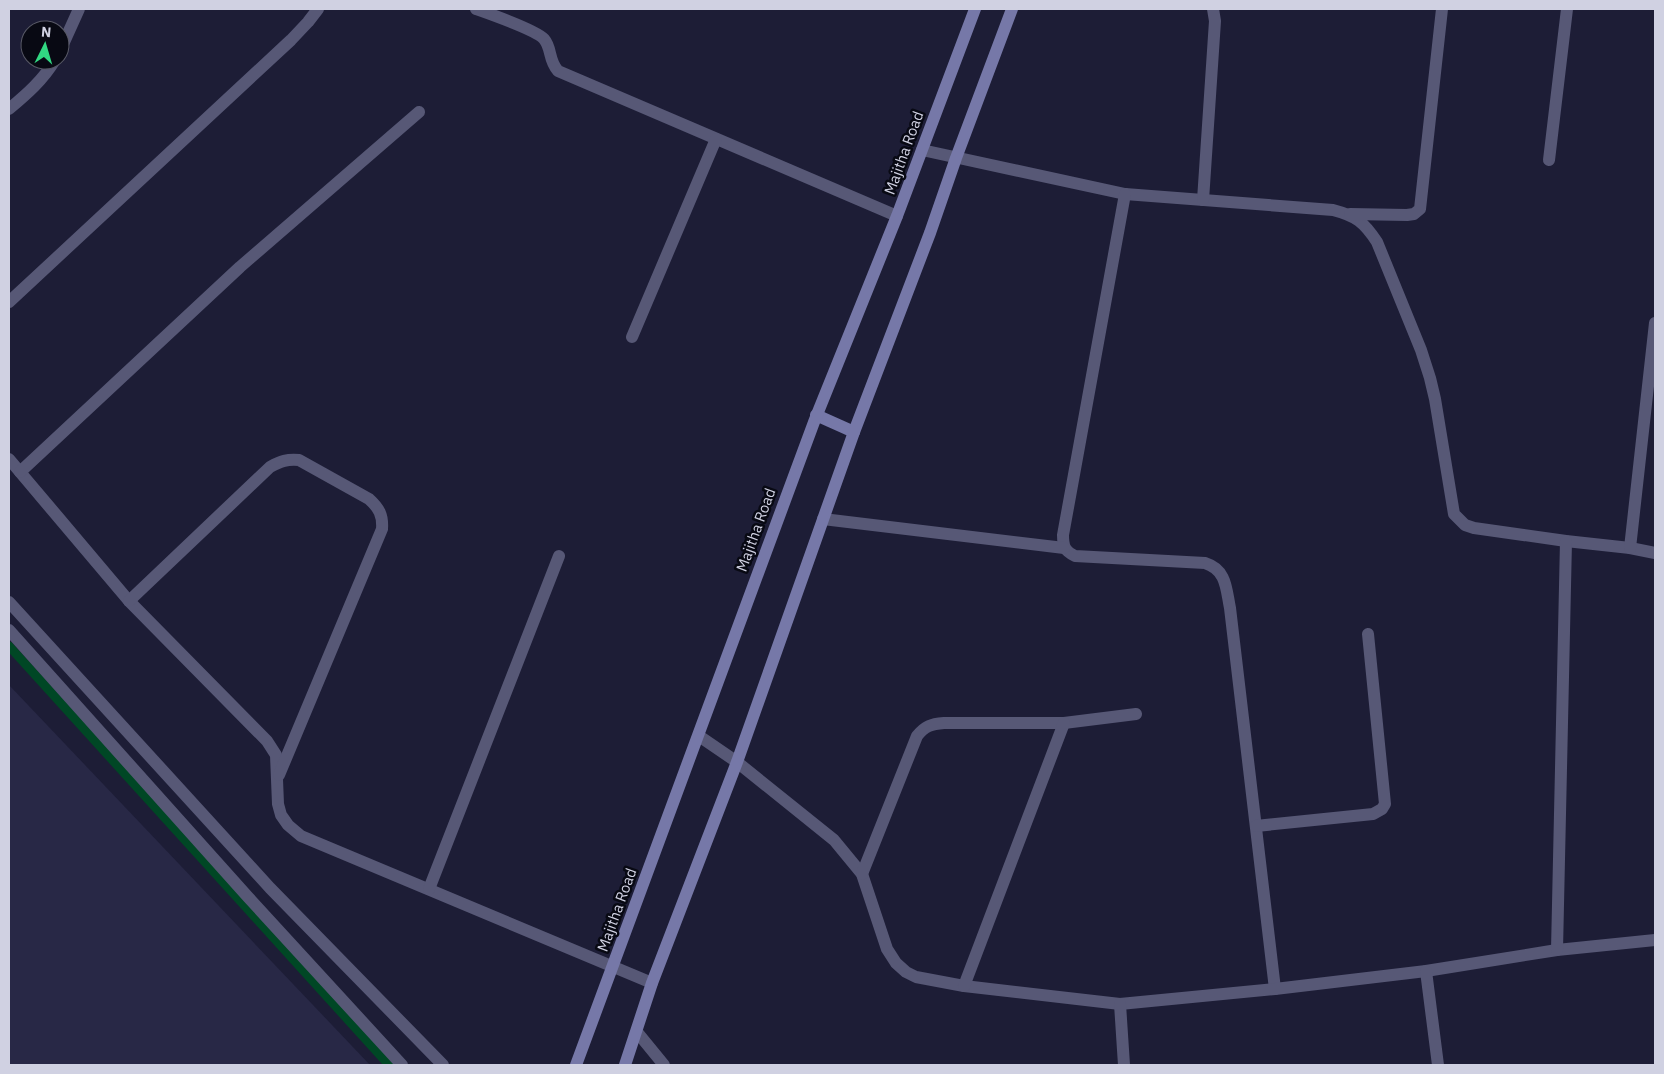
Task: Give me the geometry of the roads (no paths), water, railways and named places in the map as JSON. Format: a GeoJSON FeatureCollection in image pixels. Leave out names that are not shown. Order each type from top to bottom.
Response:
{"type":"FeatureCollection","features":[{"type":"Feature","properties":{"kind":"main road","name":"Majitha Road"},"geometry":{"type":"LineString","coordinates":[[576,1065],[816,415],[898,216],[975,9]]}},
{"type":"Feature","properties":{"kind":"main road"},"geometry":{"type":"LineString","coordinates":[[625,1065],[652,983],[736,762],[854,432],[930,233],[1012,9]]}},
{"type":"Feature","properties":{"kind":"main road"},"geometry":{"type":"LineString","coordinates":[[816,415],[854,432]]}},
{"type":"Feature","properties":{"kind":"street"},"geometry":{"type":"LineString","coordinates":[[70,29],[79,9]]}},
{"type":"Feature","properties":{"kind":"street"},"geometry":{"type":"LineString","coordinates":[[9,302],[291,40],[318,9]]}},
{"type":"Feature","properties":{"kind":"street"},"geometry":{"type":"LineString","coordinates":[[476,9],[544,38],[548,45],[552,64],[558,71],[898,216]]}},
{"type":"Feature","properties":{"kind":"street"},"geometry":{"type":"LineString","coordinates":[[1203,200],[1215,22],[1213,9]]}},
{"type":"Feature","properties":{"kind":"street"},"geometry":{"type":"LineString","coordinates":[[1347,214],[1407,215],[1414,214],[1420,209],[1442,9]]}},
{"type":"Feature","properties":{"kind":"street"},"geometry":{"type":"LineString","coordinates":[[1549,160],[1567,9]]}},
{"type":"Feature","properties":{"kind":"street"},"geometry":{"type":"LineString","coordinates":[[9,109],[28,93],[49,70]]}},
{"type":"Feature","properties":{"kind":"street"},"geometry":{"type":"LineString","coordinates":[[20,472],[240,267],[419,112]]}},
{"type":"Feature","properties":{"kind":"street"},"geometry":{"type":"LineString","coordinates":[[632,337],[716,139]]}},
{"type":"Feature","properties":{"kind":"street"},"geometry":{"type":"LineString","coordinates":[[922,150],[1125,194],[1333,210],[1358,219],[1368,227],[1377,242],[1421,350],[1435,399],[1454,514],[1465,525],[1474,528],[1566,542],[1630,548],[1655,553]]}},
{"type":"Feature","properties":{"kind":"street"},"geometry":{"type":"LineString","coordinates":[[1125,194],[1063,535],[1064,548],[1075,556],[1205,563],[1213,565],[1223,576],[1230,608],[1275,989]]}},
{"type":"Feature","properties":{"kind":"street"},"geometry":{"type":"LineString","coordinates":[[1630,548],[1655,323]]}},
{"type":"Feature","properties":{"kind":"street"},"geometry":{"type":"LineString","coordinates":[[9,459],[129,602],[267,741],[276,755],[278,804],[281,815],[288,825],[301,836],[652,983]]}},
{"type":"Feature","properties":{"kind":"street"},"geometry":{"type":"LineString","coordinates":[[129,602],[270,467],[289,459],[299,460],[369,499],[380,510],[383,518],[382,529],[278,778]]}},
{"type":"Feature","properties":{"kind":"street"},"geometry":{"type":"LineString","coordinates":[[823,519],[1064,548]]}},
{"type":"Feature","properties":{"kind":"street"},"geometry":{"type":"LineString","coordinates":[[1557,950],[1566,542]]}},
{"type":"Feature","properties":{"kind":"street"},"geometry":{"type":"LineString","coordinates":[[429,889],[558,556]]}},
{"type":"Feature","properties":{"kind":"street"},"geometry":{"type":"LineString","coordinates":[[9,602],[270,888],[442,1065]]}},
{"type":"Feature","properties":{"kind":"street"},"geometry":{"type":"LineString","coordinates":[[9,630],[248,897],[402,1065]]}},
{"type":"Feature","properties":{"kind":"street"},"geometry":{"type":"LineString","coordinates":[[1256,826],[1373,814],[1382,809],[1385,804],[1368,634]]}},
{"type":"Feature","properties":{"kind":"street"},"geometry":{"type":"LineString","coordinates":[[862,874],[917,736],[923,728],[944,722],[1064,724],[1136,714]]}},
{"type":"Feature","properties":{"kind":"street"},"geometry":{"type":"LineString","coordinates":[[964,986],[1064,724]]}},
{"type":"Feature","properties":{"kind":"street"},"geometry":{"type":"LineString","coordinates":[[699,736],[736,762],[834,840],[862,874],[887,949],[896,962],[906,972],[916,978],[964,986],[1120,1004],[1275,989],[1426,971],[1557,950],[1655,940]]}},
{"type":"Feature","properties":{"kind":"street"},"geometry":{"type":"LineString","coordinates":[[1426,971],[1438,1065]]}},
{"type":"Feature","properties":{"kind":"street"},"geometry":{"type":"LineString","coordinates":[[1120,1004],[1124,1065]]}},
{"type":"Feature","properties":{"kind":"street"},"geometry":{"type":"LineString","coordinates":[[637,1032],[664,1065]]}},
{"type":"Feature","properties":{"kind":"waterway"},"geometry":{"type":"LineString","coordinates":[[9,646],[389,1065]]}}]}
